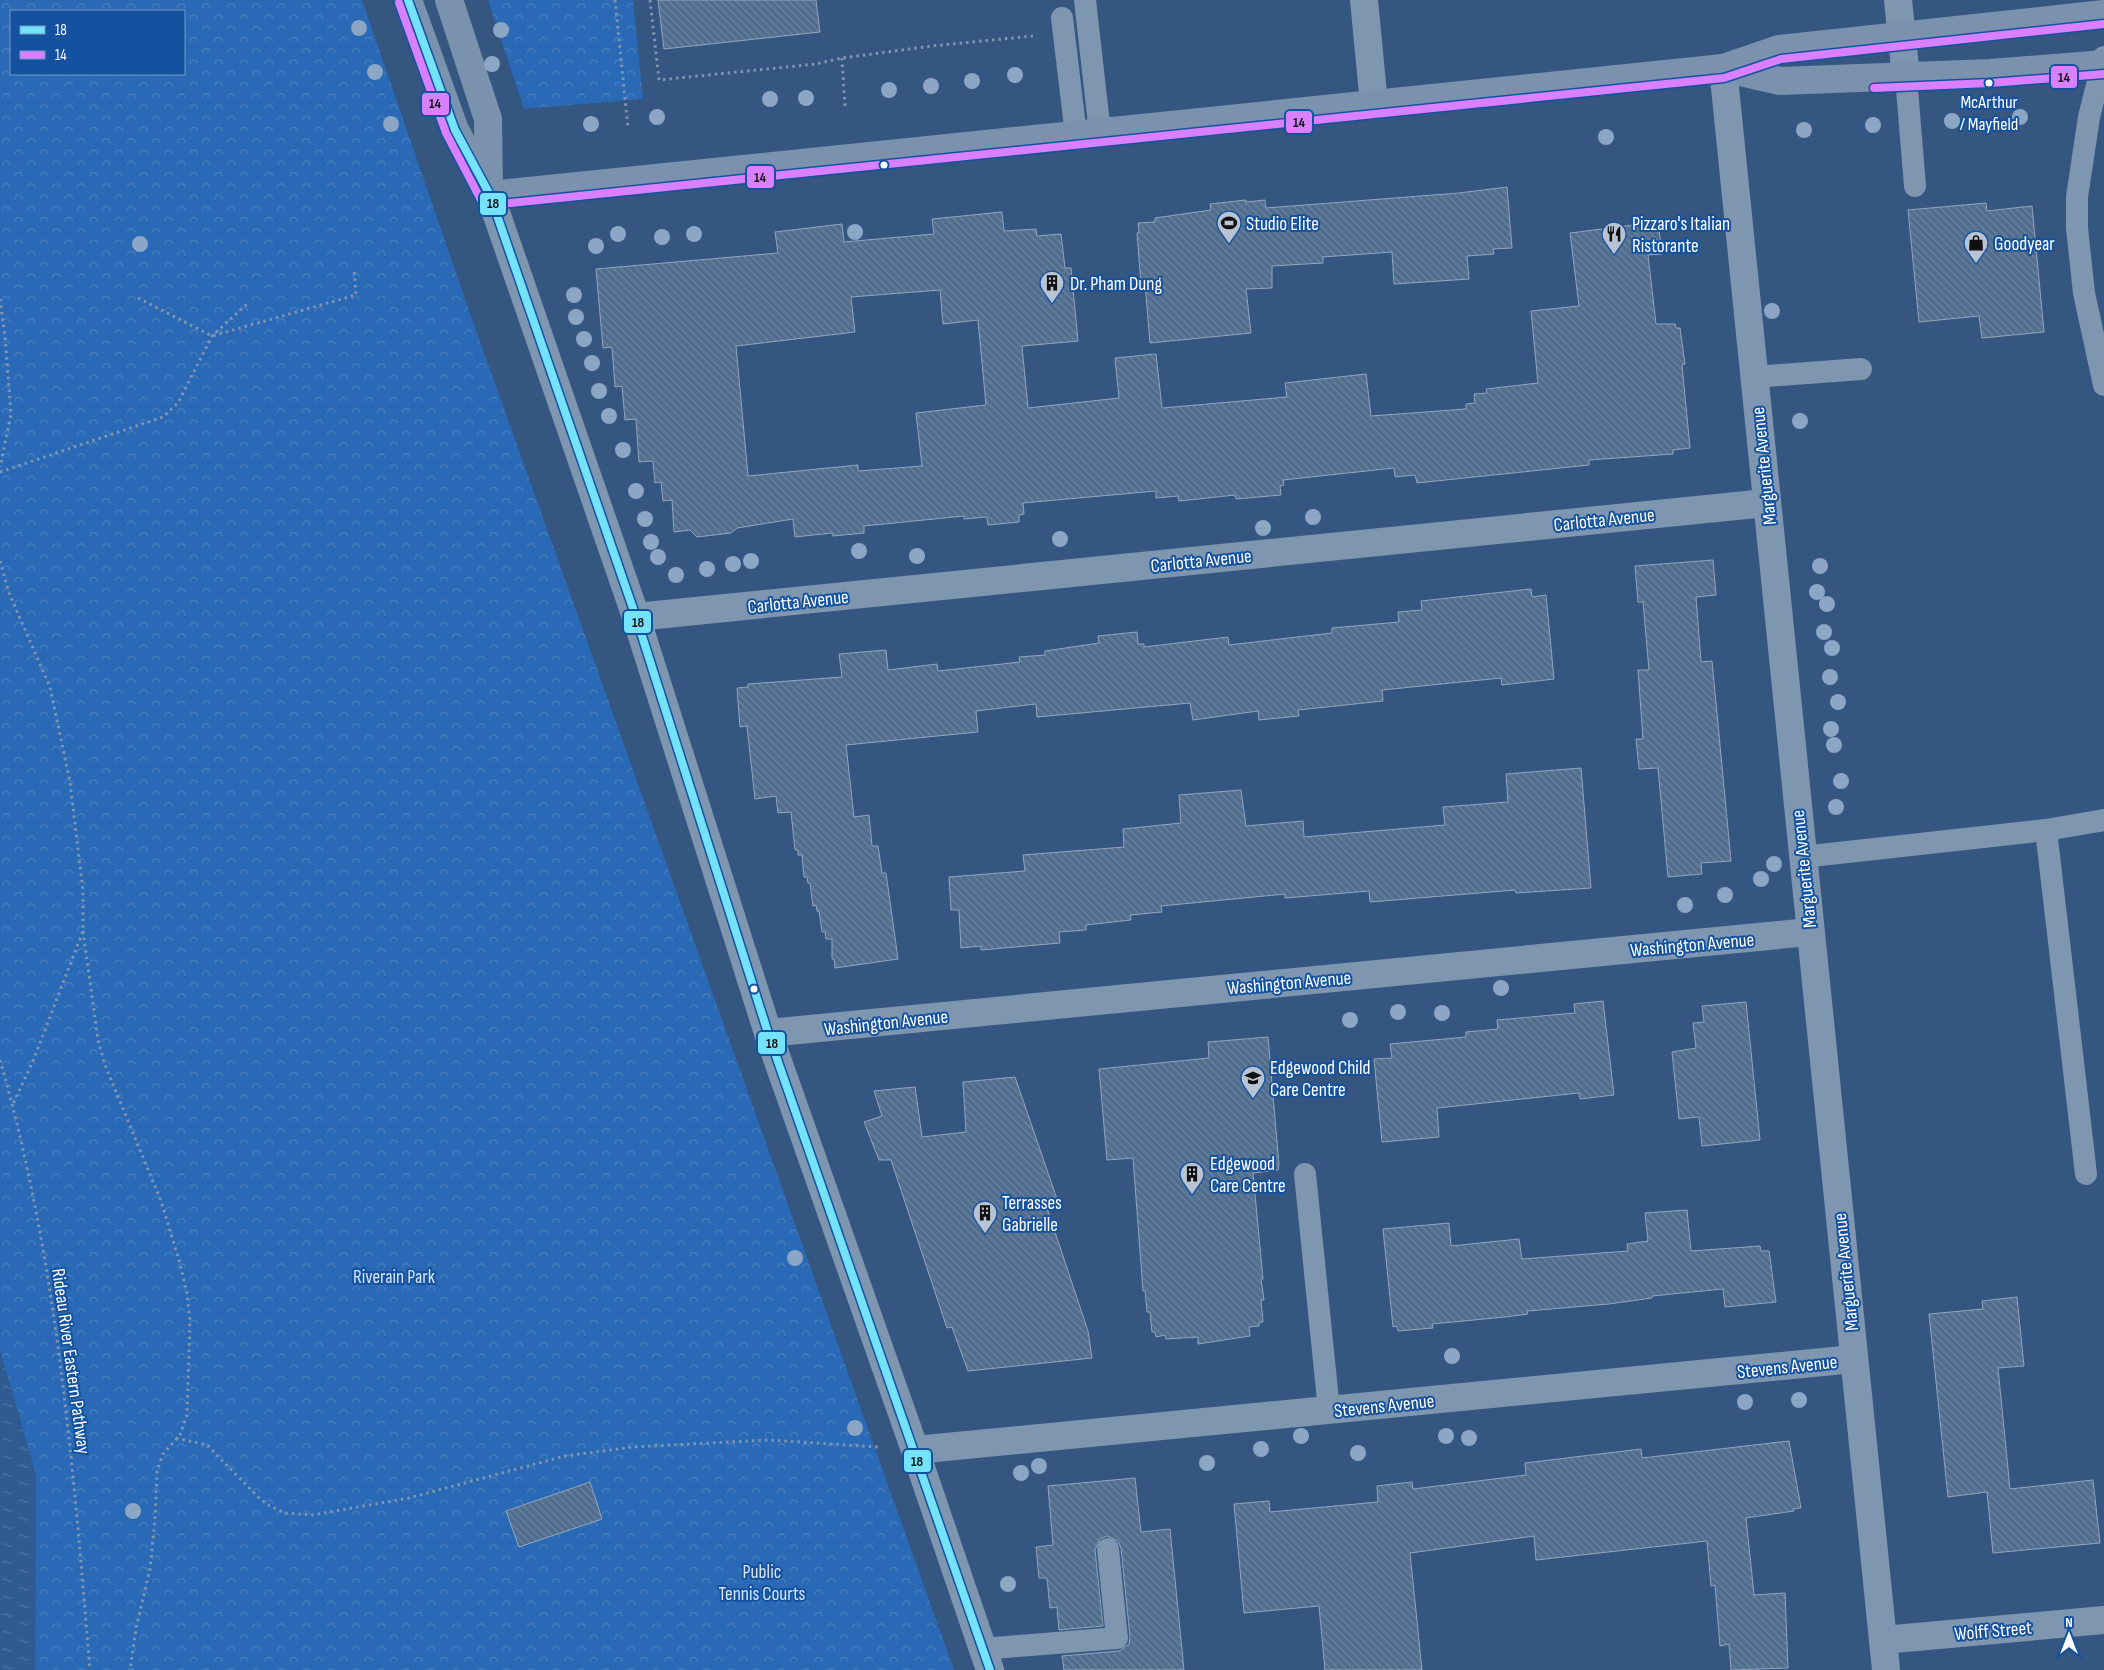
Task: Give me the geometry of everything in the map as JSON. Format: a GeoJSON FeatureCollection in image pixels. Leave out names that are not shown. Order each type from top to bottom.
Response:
{"type":"FeatureCollection","features":[{"type":"Feature","properties":{"kind":"main road"},"geometry":{"type":"LineString","coordinates":[[408,0],[455,130],[490,195]]}},
{"type":"Feature","properties":{"kind":"main road"},"geometry":{"type":"LineString","coordinates":[[449,0],[488,119],[490,195]]}},
{"type":"Feature","properties":{"kind":"main road"},"geometry":{"type":"LineString","coordinates":[[490,195],[1723,68],[1779,49],[2104,14]]}},
{"type":"Feature","properties":{"kind":"main road"},"geometry":{"type":"LineString","coordinates":[[1723,68],[1780,81],[1906,77],[2103,62]]}},
{"type":"Feature","properties":{"kind":"street"},"geometry":{"type":"LineString","coordinates":[[1364,0],[1374,104]]}},
{"type":"Feature","properties":{"kind":"street"},"geometry":{"type":"LineString","coordinates":[[1898,0],[1906,77]]}},
{"type":"Feature","properties":{"kind":"street","name":"Marguerite Avenue"},"geometry":{"type":"LineString","coordinates":[[1723,68],[1886,1670]]}},
{"type":"Feature","properties":{"kind":"street"},"geometry":{"type":"LineString","coordinates":[[490,195],[636,617],[768,1033],[915,1450],[986,1659]]}},
{"type":"Feature","properties":{"kind":"street","name":"Carlotta Avenue"},"geometry":{"type":"LineString","coordinates":[[636,617],[1766,502]]}},
{"type":"Feature","properties":{"kind":"street","name":"Washington Avenue"},"geometry":{"type":"LineString","coordinates":[[768,1033],[1810,932]]}},
{"type":"Feature","properties":{"kind":"street","name":"Stevens Avenue"},"geometry":{"type":"LineString","coordinates":[[915,1450],[1854,1359]]}},
{"type":"Feature","properties":{"kind":"street","name":"Wolff Street"},"geometry":{"type":"LineString","coordinates":[[1883,1640],[2104,1620]]}},
{"type":"Feature","properties":{"kind":"lane"},"geometry":{"type":"LineString","coordinates":[[1085,0],[1088,134]]}},
{"type":"Feature","properties":{"kind":"lane"},"geometry":{"type":"LineString","coordinates":[[1062,18],[1088,134]]}},
{"type":"Feature","properties":{"kind":"lane"},"geometry":{"type":"LineString","coordinates":[[2103,62],[2089,117],[2077,197],[2076,228],[2084,293],[2104,385]]}},
{"type":"Feature","properties":{"kind":"lane"},"geometry":{"type":"LineString","coordinates":[[1906,77],[1915,186]]}},
{"type":"Feature","properties":{"kind":"lane"},"geometry":{"type":"LineString","coordinates":[[1754,377],[1861,369]]}},
{"type":"Feature","properties":{"kind":"lane"},"geometry":{"type":"LineString","coordinates":[[1802,857],[2046,830],[2104,820]]}},
{"type":"Feature","properties":{"kind":"lane"},"geometry":{"type":"LineString","coordinates":[[2046,830],[2086,1174]]}},
{"type":"Feature","properties":{"kind":"lane"},"geometry":{"type":"LineString","coordinates":[[1305,1174],[1329,1410]]}},
{"type":"Feature","properties":{"kind":"lane"},"geometry":{"type":"LineString","coordinates":[[986,1659],[1117,1638],[1108,1550]]}},
{"type":"Feature","properties":{"kind":"path"},"geometry":{"type":"LineString","coordinates":[[615,0],[628,128]]}},
{"type":"Feature","properties":{"kind":"path"},"geometry":{"type":"LineString","coordinates":[[650,0],[659,80],[816,64],[842,58],[932,46],[1035,36]]}},
{"type":"Feature","properties":{"kind":"path"},"geometry":{"type":"LineString","coordinates":[[842,58],[845,107]]}},
{"type":"Feature","properties":{"kind":"path"},"geometry":{"type":"LineString","coordinates":[[138,298],[212,336],[356,295],[354,268]]}},
{"type":"Feature","properties":{"kind":"path"},"geometry":{"type":"LineString","coordinates":[[0,299],[11,414],[0,467]]}},
{"type":"Feature","properties":{"kind":"path"},"geometry":{"type":"LineString","coordinates":[[0,472],[164,417],[178,403],[212,336],[246,304]]}},
{"type":"Feature","properties":{"kind":"path"},"geometry":{"type":"LineString","coordinates":[[0,561],[9,593],[50,687],[70,782],[83,892],[83,932],[98,1040],[105,1065],[161,1201],[187,1293],[190,1320],[187,1415],[180,1435],[162,1454],[157,1471],[150,1569],[136,1628],[130,1670]]}},
{"type":"Feature","properties":{"kind":"path"},"geometry":{"type":"LineString","coordinates":[[13,1104],[33,1061],[83,932]]}},
{"type":"Feature","properties":{"kind":"path","name":"Rideau River Eastern Pathway"},"geometry":{"type":"LineString","coordinates":[[0,1060],[13,1104],[47,1271],[68,1419],[90,1670]]}},
{"type":"Feature","properties":{"kind":"path"},"geometry":{"type":"LineString","coordinates":[[176,1438],[207,1445],[268,1505],[285,1513],[313,1515],[409,1498],[565,1456],[633,1447],[768,1440],[915,1450]]}},
{"type":"Feature","properties":{"kind":"green space","name":"Riverain Park"},"geometry":{"type":"Polygon","coordinates":[[[0,0],[362,0],[465,299],[954,1670],[35,1670],[36,1475],[0,1350],[0,0]]]}},
{"type":"Feature","properties":{"kind":"green space"},"geometry":{"type":"Polygon","coordinates":[[[488,0],[633,0],[643,99],[524,109],[488,0]]]}},
{"type":"Feature","properties":{"kind":"water"},"geometry":{"type":"Polygon","coordinates":[[[0,1350],[36,1475],[35,1670],[0,1670],[0,1350]]]}},
{"type":"Feature","properties":{"kind":"building"},"geometry":{"type":"Polygon","coordinates":[[[658,0],[816,0],[820,32],[664,49],[658,0]]]}},
{"type":"Feature","properties":{"kind":"building"},"geometry":{"type":"Polygon","coordinates":[[[1507,187],[1512,248],[1493,249],[1494,254],[1467,256],[1469,279],[1394,284],[1392,252],[1323,257],[1323,263],[1272,266],[1272,288],[1246,289],[1251,333],[1150,343],[1145,283],[1141,284],[1138,223],[1155,222],[1155,218],[1211,210],[1210,204],[1246,200],[1246,202],[1265,200],[1266,208],[1459,193],[1507,187]]]}},
{"type":"Feature","properties":{"kind":"building","name":"Goodyear"},"geometry":{"type":"Polygon","coordinates":[[[1986,203],[1987,211],[2032,206],[2044,332],[1982,338],[1979,316],[1919,322],[1908,210],[1986,203]]]}},
{"type":"Feature","properties":{"kind":"building"},"geometry":{"type":"Polygon","coordinates":[[[1002,212],[1004,231],[1036,229],[1037,236],[1061,234],[1065,268],[1071,268],[1078,341],[1022,346],[1028,408],[1119,398],[1115,358],[1156,354],[1162,408],[1287,397],[1285,383],[1366,374],[1371,416],[1466,409],[1466,404],[1475,403],[1474,394],[1487,393],[1486,389],[1538,383],[1531,311],[1579,306],[1570,233],[1658,222],[1662,254],[1648,255],[1656,324],[1675,324],[1676,328],[1680,328],[1685,364],[1682,365],[1690,448],[1673,450],[1673,454],[1589,460],[1589,465],[1417,483],[1415,475],[1395,477],[1394,468],[1283,480],[1284,485],[1280,486],[1281,495],[1236,499],[1235,495],[1179,501],[1178,496],[1156,498],[1156,491],[1023,503],[1024,514],[1019,515],[1019,522],[988,525],[987,517],[964,519],[964,516],[864,526],[864,533],[833,536],[832,533],[795,537],[793,519],[737,528],[731,533],[697,537],[690,530],[674,532],[672,500],[663,501],[661,482],[655,483],[653,461],[639,462],[636,419],[625,420],[622,386],[615,387],[612,347],[603,348],[596,269],[778,253],[775,232],[842,224],[844,242],[934,234],[932,219],[1002,212]],[[940,290],[851,297],[855,332],[736,346],[748,476],[858,465],[858,471],[922,466],[916,413],[986,405],[978,320],[943,324],[940,290]]]}},
{"type":"Feature","properties":{"kind":"building"},"geometry":{"type":"Polygon","coordinates":[[[1713,560],[1716,595],[1696,597],[1701,662],[1712,661],[1731,861],[1701,863],[1702,874],[1668,877],[1658,768],[1639,769],[1636,739],[1643,739],[1638,670],[1649,670],[1643,602],[1638,602],[1635,566],[1713,560]]]}},
{"type":"Feature","properties":{"kind":"building"},"geometry":{"type":"Polygon","coordinates":[[[1531,589],[1532,597],[1546,595],[1554,679],[1502,685],[1501,678],[1382,690],[1383,701],[1298,710],[1299,716],[1259,720],[1258,711],[1193,720],[1190,703],[1037,717],[1036,704],[976,711],[978,732],[846,745],[854,817],[869,815],[872,846],[878,846],[882,873],[886,873],[898,959],[835,968],[834,959],[832,959],[832,939],[826,939],[825,932],[822,932],[819,911],[817,911],[816,905],[813,906],[810,883],[808,883],[807,877],[804,877],[802,855],[798,855],[798,850],[795,850],[791,812],[778,813],[776,796],[755,799],[747,726],[740,727],[737,688],[748,687],[748,684],[842,677],[839,654],[886,650],[888,670],[937,664],[938,671],[1020,662],[1019,657],[1045,655],[1045,651],[1099,643],[1098,636],[1137,632],[1138,644],[1144,644],[1144,647],[1228,637],[1229,645],[1332,633],[1332,628],[1399,622],[1398,612],[1422,610],[1421,601],[1531,589]]]}},
{"type":"Feature","properties":{"kind":"building"},"geometry":{"type":"Polygon","coordinates":[[[1581,768],[1591,888],[1516,893],[1515,890],[1370,902],[1369,891],[1285,898],[1285,894],[1161,906],[1162,912],[1130,915],[1131,920],[1086,925],[1086,930],[1059,932],[1060,943],[981,950],[981,946],[961,948],[959,910],[951,910],[949,877],[1025,871],[1023,855],[1124,847],[1123,829],[1181,823],[1179,795],[1241,790],[1246,826],[1303,821],[1304,837],[1445,825],[1443,807],[1508,802],[1506,774],[1581,768]]]}},
{"type":"Feature","properties":{"kind":"building"},"geometry":{"type":"Polygon","coordinates":[[[1603,1001],[1614,1095],[1580,1099],[1579,1093],[1437,1108],[1439,1137],[1382,1142],[1374,1059],[1392,1058],[1390,1044],[1466,1037],[1466,1032],[1498,1029],[1497,1020],[1575,1013],[1574,1004],[1603,1001]]]}},
{"type":"Feature","properties":{"kind":"building"},"geometry":{"type":"Polygon","coordinates":[[[1746,1002],[1760,1140],[1702,1146],[1699,1117],[1679,1119],[1672,1052],[1696,1048],[1693,1023],[1704,1022],[1702,1006],[1746,1002]]]}},
{"type":"Feature","properties":{"kind":"building","name":"Edgewood Care Centre"},"geometry":{"type":"Polygon","coordinates":[[[1268,1037],[1279,1165],[1278,1170],[1253,1173],[1263,1279],[1261,1279],[1264,1300],[1261,1300],[1263,1322],[1259,1322],[1259,1326],[1249,1327],[1250,1336],[1198,1344],[1198,1337],[1166,1339],[1165,1335],[1156,1337],[1155,1332],[1152,1332],[1150,1312],[1147,1312],[1145,1291],[1143,1291],[1133,1158],[1107,1160],[1099,1069],[1209,1058],[1208,1042],[1268,1037]]]}},
{"type":"Feature","properties":{"kind":"building","name":"Terrasses Gabrielle"},"geometry":{"type":"Polygon","coordinates":[[[1015,1077],[1057,1199],[1045,1202],[1088,1331],[1092,1358],[968,1371],[952,1327],[947,1328],[891,1160],[879,1160],[864,1122],[882,1116],[874,1091],[915,1087],[922,1137],[966,1132],[963,1082],[1015,1077]]]}},
{"type":"Feature","properties":{"kind":"building"},"geometry":{"type":"Polygon","coordinates":[[[1687,1210],[1691,1251],[1760,1246],[1761,1251],[1769,1251],[1776,1302],[1725,1307],[1723,1289],[1652,1296],[1652,1298],[1609,1304],[1527,1311],[1528,1314],[1432,1324],[1433,1328],[1398,1331],[1397,1326],[1393,1327],[1383,1229],[1449,1223],[1451,1246],[1519,1239],[1522,1259],[1628,1251],[1627,1244],[1648,1241],[1645,1213],[1687,1210]]]}},
{"type":"Feature","properties":{"kind":"building"},"geometry":{"type":"Polygon","coordinates":[[[2017,1297],[2024,1366],[1998,1368],[2010,1489],[2093,1480],[2100,1543],[1993,1553],[1987,1492],[1948,1497],[1929,1314],[1983,1309],[1982,1301],[2017,1297]]]}},
{"type":"Feature","properties":{"kind":"building"},"geometry":{"type":"Polygon","coordinates":[[[1789,1441],[1801,1508],[1793,1509],[1794,1511],[1746,1518],[1754,1595],[1785,1593],[1788,1668],[1731,1670],[1729,1644],[1720,1646],[1715,1585],[1711,1586],[1707,1541],[1536,1560],[1534,1536],[1410,1553],[1422,1670],[1325,1670],[1319,1606],[1244,1613],[1234,1504],[1269,1501],[1270,1512],[1378,1502],[1377,1486],[1412,1482],[1413,1489],[1526,1475],[1525,1463],[1641,1449],[1642,1458],[1789,1441]]]}},
{"type":"Feature","properties":{"kind":"building"},"geometry":{"type":"Polygon","coordinates":[[[1135,1478],[1141,1532],[1170,1529],[1184,1670],[1064,1670],[1062,1656],[1119,1651],[1129,1644],[1130,1637],[1121,1548],[1118,1541],[1107,1536],[1100,1539],[1095,1550],[1103,1626],[1059,1630],[1057,1607],[1050,1608],[1047,1578],[1039,1578],[1036,1547],[1053,1545],[1048,1486],[1135,1478]]]}},
{"type":"Feature","properties":{"kind":"building"},"geometry":{"type":"Polygon","coordinates":[[[590,1482],[602,1519],[519,1547],[506,1511],[590,1482]]]}},
{"type":"Feature","properties":{"kind":"transit line","name":"18"},"geometry":{"type":"LineString","coordinates":[[408,0],[455,130],[490,195],[636,617],[768,1033],[990,1670]]}},
{"type":"Feature","properties":{"kind":"transit line","name":"14"},"geometry":{"type":"LineString","coordinates":[[399,3],[446,133],[481,200]]}},
{"type":"Feature","properties":{"kind":"transit line","name":"14"},"geometry":{"type":"LineString","coordinates":[[491,205],[1724,78],[1781,59],[2104,24]]}},
{"type":"Feature","properties":{"kind":"transit line","name":"14"},"geometry":{"type":"LineString","coordinates":[[1874,88],[1990,83],[2104,74]]}},
{"type":"Feature","properties":{"kind":"place","name":"McArthur / Mayfield"},"geometry":{"type":"Point","coordinates":[1989,83]}},
{"type":"Feature","properties":{"kind":"place","name":"Studio Elite"},"geometry":{"type":"Point","coordinates":[1229,244]}},
{"type":"Feature","properties":{"kind":"place","name":"Pizzaro's Italian Ristorante"},"geometry":{"type":"Point","coordinates":[1614,255]}},
{"type":"Feature","properties":{"kind":"place","name":"Goodyear"},"geometry":{"type":"Point","coordinates":[1976,264]}},
{"type":"Feature","properties":{"kind":"place","name":"Dr. Pham Dung"},"geometry":{"type":"Point","coordinates":[1052,304]}},
{"type":"Feature","properties":{"kind":"place","name":"Edgewood Child Care Centre"},"geometry":{"type":"Point","coordinates":[1253,1099]}},
{"type":"Feature","properties":{"kind":"place","name":"Edgewood Care Centre"},"geometry":{"type":"Point","coordinates":[1192,1195]}},
{"type":"Feature","properties":{"kind":"place","name":"Terrasses Gabrielle"},"geometry":{"type":"Point","coordinates":[985,1234]}},
{"type":"Feature","properties":{"kind":"park label","name":"Public Tennis Courts"},"geometry":{"type":"Point","coordinates":[762,1582]}}]}
